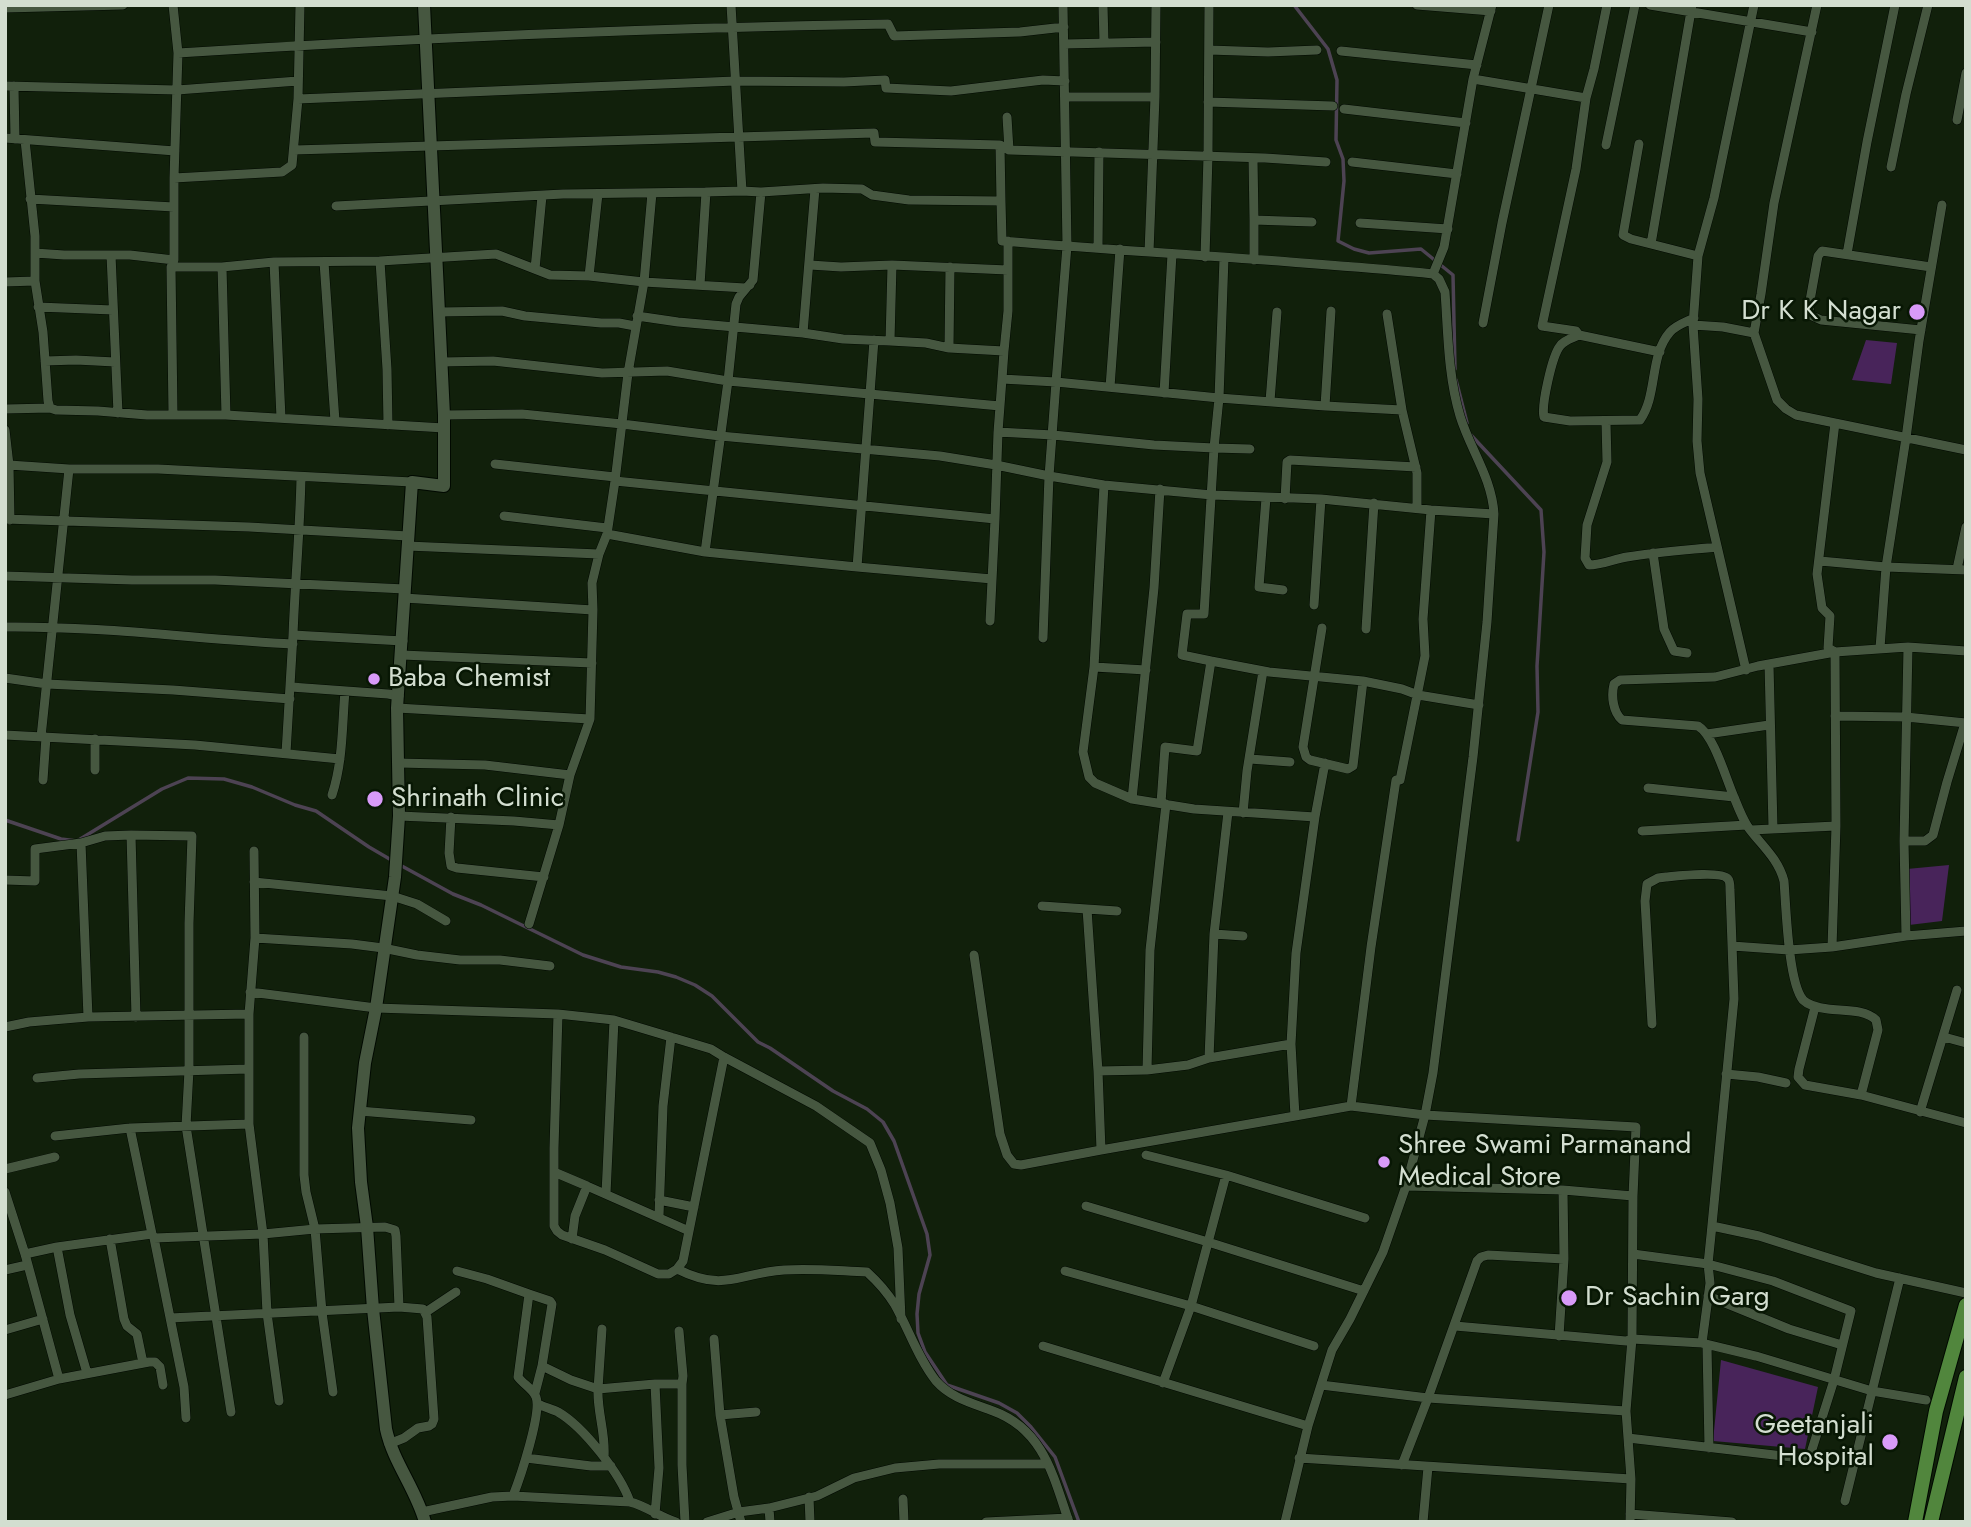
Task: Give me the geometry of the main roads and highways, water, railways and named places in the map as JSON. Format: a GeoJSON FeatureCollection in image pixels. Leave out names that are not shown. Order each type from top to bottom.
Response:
{"type":"FeatureCollection","features":[{"type":"Feature","properties":{"kind":"main road"},"geometry":{"type":"LineString","coordinates":[[1914,1522],[1935,1402],[1966,1305]]}},
{"type":"Feature","properties":{"kind":"main road"},"geometry":{"type":"LineString","coordinates":[[1931,1522],[1962,1408],[1966,1377]]}},
{"type":"Feature","properties":{"kind":"main road"},"geometry":{"type":"LineString","coordinates":[[1935,1402],[1962,1408]]}},
{"type":"Feature","properties":{"kind":"waterway"},"geometry":{"type":"LineString","coordinates":[[1294,5],[1328,49],[1337,80],[1336,140],[1343,159],[1344,181],[1338,241],[1369,253],[1421,249],[1453,275],[1455,369]]}},
{"type":"Feature","properties":{"kind":"waterway"},"geometry":{"type":"LineString","coordinates":[[1456,380],[1467,423]]}},
{"type":"Feature","properties":{"kind":"waterway"},"geometry":{"type":"LineString","coordinates":[[1470,434],[1541,510],[1544,552],[1537,666],[1538,712],[1518,840]]}},
{"type":"Feature","properties":{"kind":"waterway"},"geometry":{"type":"LineString","coordinates":[[5,820],[61,839],[77,841],[162,789],[188,778],[224,779],[316,811],[393,861]]}},
{"type":"Feature","properties":{"kind":"waterway"},"geometry":{"type":"LineString","coordinates":[[400,865],[453,894],[583,955],[621,967],[658,972],[695,985],[712,996],[758,1042],[833,1091],[867,1109],[883,1122],[894,1141],[927,1234],[930,1255],[919,1294],[917,1314],[918,1333],[925,1352],[947,1385],[999,1403],[1017,1413],[1031,1427],[1055,1457],[1079,1522]]}},
{"type":"Feature","properties":{"kind":"place","name":"Dr K K Nagar"},"geometry":{"type":"Point","coordinates":[1917,312]}},
{"type":"Feature","properties":{"kind":"place","name":"Baba Chemist"},"geometry":{"type":"Point","coordinates":[374,679]}},
{"type":"Feature","properties":{"kind":"place","name":"Shrinath Clinic"},"geometry":{"type":"Point","coordinates":[375,799]}},
{"type":"Feature","properties":{"kind":"place","name":"Shree Swami Parmanand Medical Store"},"geometry":{"type":"Point","coordinates":[1384,1162]}},
{"type":"Feature","properties":{"kind":"place","name":"Dr Sachin Garg"},"geometry":{"type":"Point","coordinates":[1569,1298]}},
{"type":"Feature","properties":{"kind":"place","name":"Geetanjali Hospital"},"geometry":{"type":"Point","coordinates":[1890,1442]}}]}
